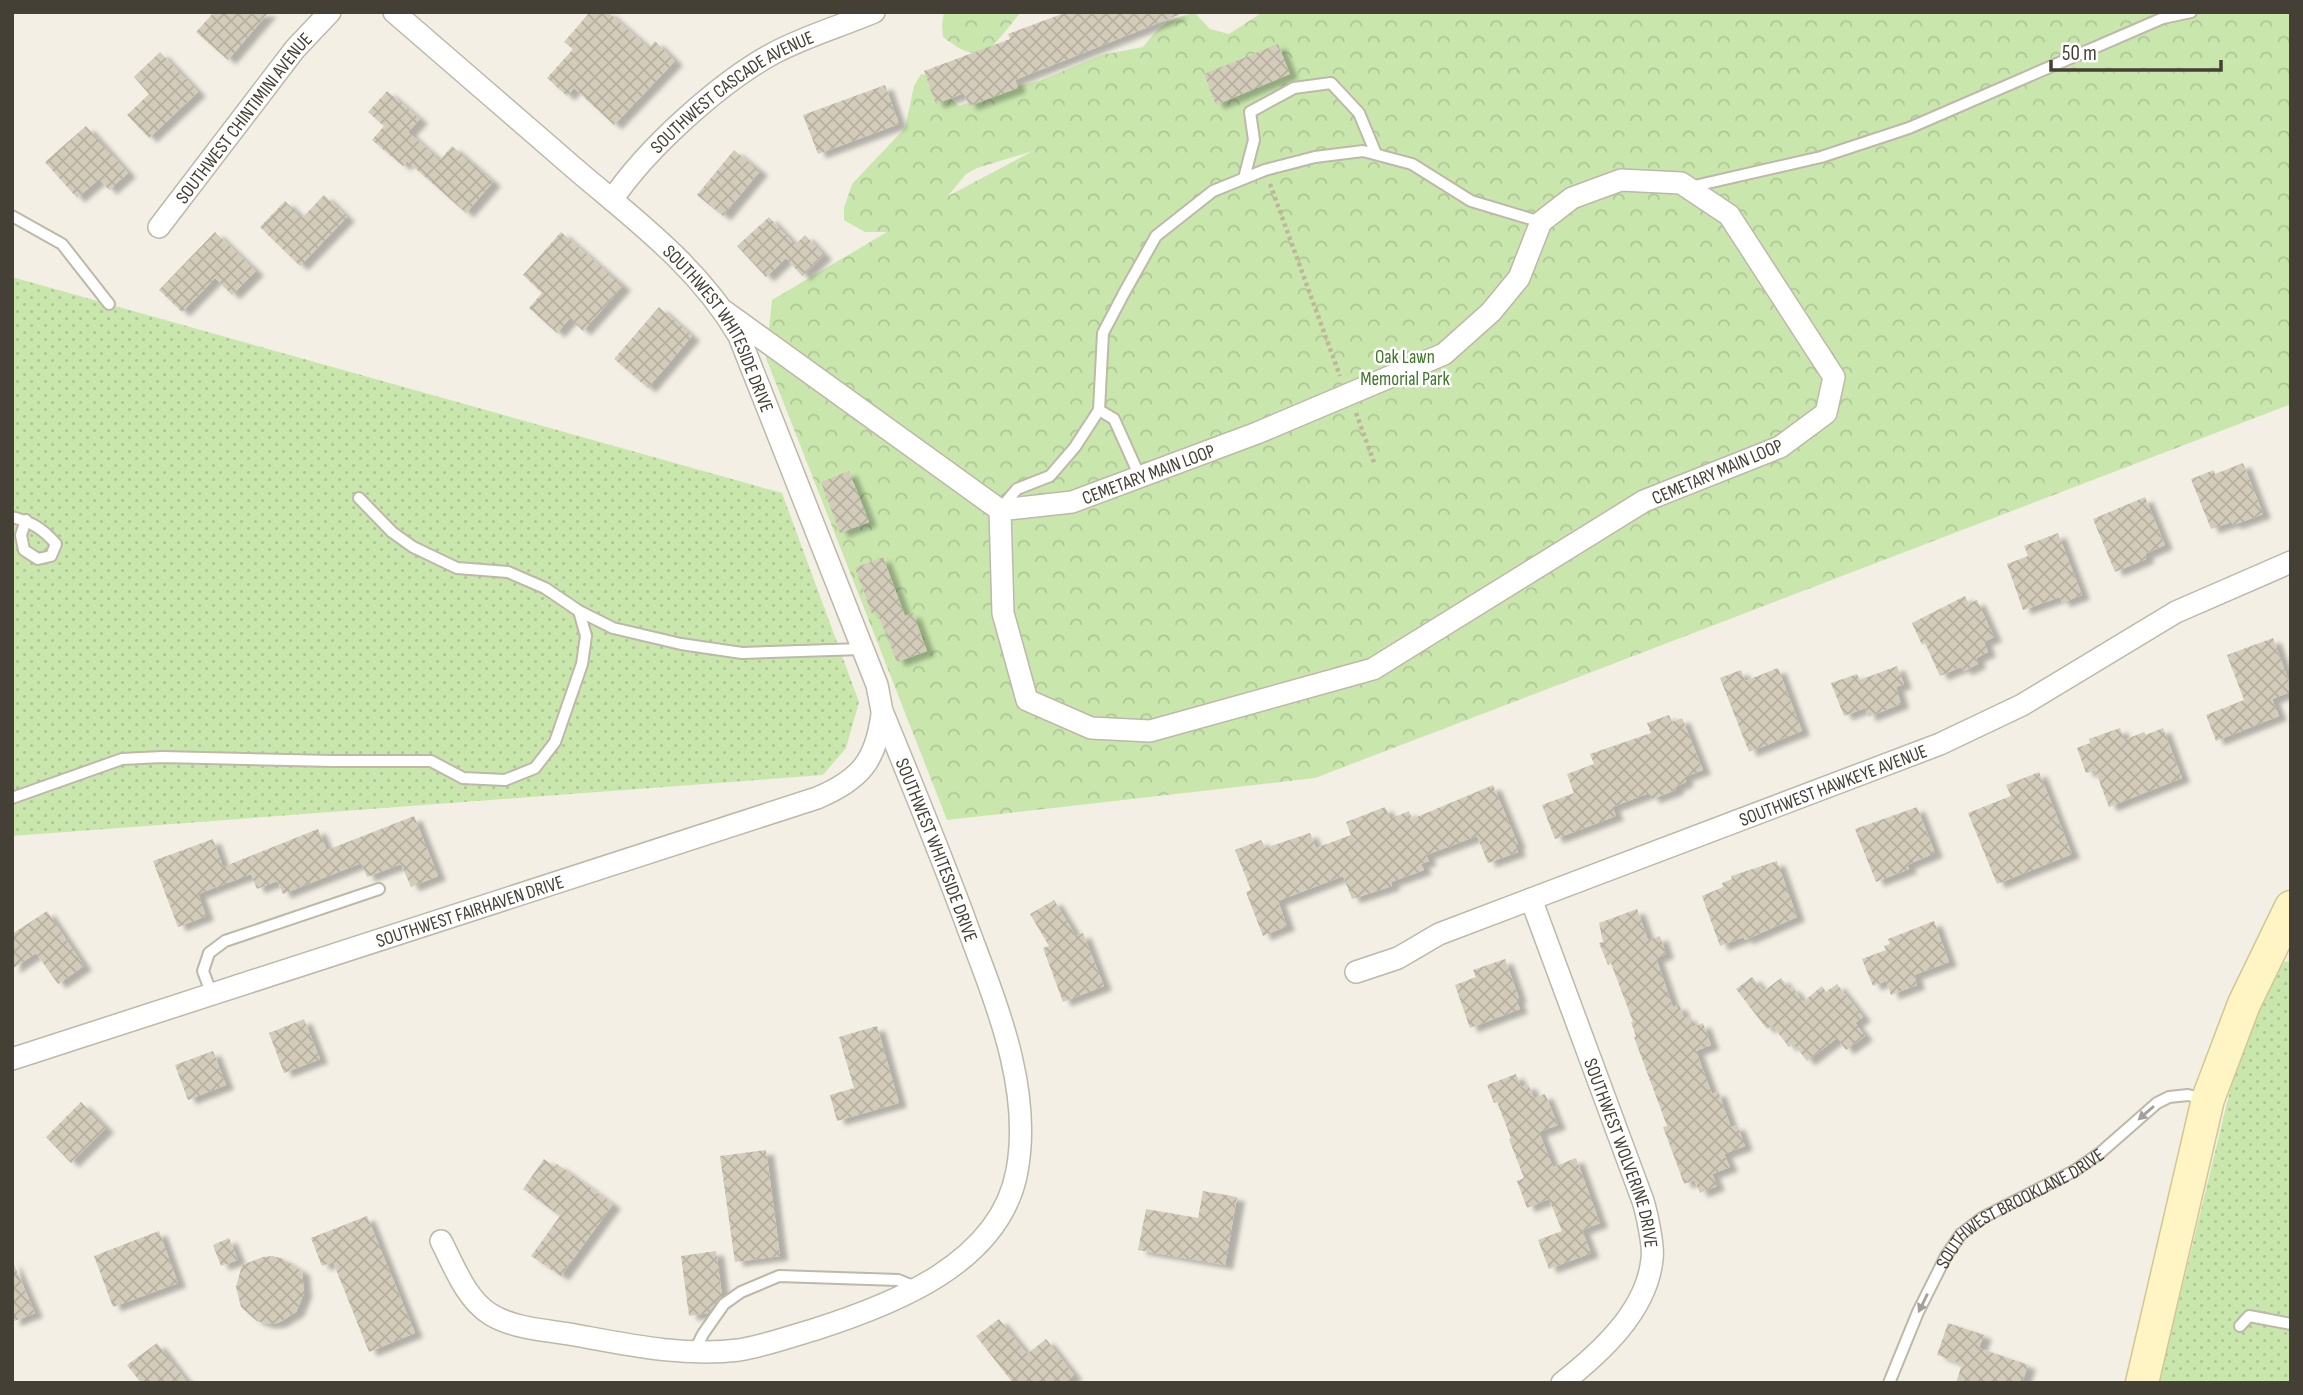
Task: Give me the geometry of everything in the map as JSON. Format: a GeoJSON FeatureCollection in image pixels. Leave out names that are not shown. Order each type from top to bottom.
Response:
{"type":"FeatureCollection","features":[{"type":"Feature","properties":{"kind":"street","name":"SOUTHWEST CHINTIMINI AVENUE"},"geometry":{"type":"LineString","coordinates":[[159,227],[295,49],[330,12]]}},
{"type":"Feature","properties":{"kind":"street","name":"SOUTHWEST WHITESIDE DRIVE"},"geometry":{"type":"LineString","coordinates":[[394,12],[697,277],[724,311],[739,336],[877,685],[882,711],[950,877],[1006,1037],[1021,1133],[1017,1173],[1011,1193],[996,1221],[959,1261],[919,1288],[842,1320],[767,1344],[738,1350],[694,1352],[632,1345],[508,1323],[487,1312],[471,1296],[441,1241]]}},
{"type":"Feature","properties":{"kind":"street","name":"SOUTHWEST CASCADE AVENUE"},"geometry":{"type":"LineString","coordinates":[[612,200],[639,163],[683,121],[731,82],[782,49],[874,12]]}},
{"type":"Feature","properties":{"kind":"street","name":"CEMETARY MAIN LOOP"},"geometry":{"type":"LineString","coordinates":[[1621,180],[1681,183],[1729,215],[1834,377],[1826,413],[1780,447],[1644,501],[1373,669],[1150,731],[1091,728],[1027,700],[1003,613],[1000,510],[1072,502],[1257,433],[1444,354],[1491,312],[1519,278],[1541,222],[1572,198],[1621,180]]}},
{"type":"Feature","properties":{"kind":"street"},"geometry":{"type":"LineString","coordinates":[[724,311],[1000,510]]}},
{"type":"Feature","properties":{"kind":"street","name":"SOUTHWEST HAWKEYE AVENUE"},"geometry":{"type":"LineString","coordinates":[[1356,971],[1398,958],[1439,934],[1940,744],[2022,705],[2176,612],[2291,562]]}},
{"type":"Feature","properties":{"kind":"street","name":"SOUTHWEST FAIRHAVEN DRIVE"},"geometry":{"type":"LineString","coordinates":[[12,1059],[535,891],[839,789],[860,772],[873,755],[879,738],[882,711]]}},
{"type":"Feature","properties":{"kind":"street","name":"SOUTHWEST WOLVERINE DRIVE"},"geometry":{"type":"LineString","coordinates":[[1531,899],[1648,1214],[1653,1258],[1646,1284],[1626,1321],[1594,1358],[1562,1383]]}},
{"type":"Feature","properties":{"kind":"street"},"geometry":{"type":"LineString","coordinates":[[2142,1383],[2208,1100],[2244,1004],[2291,907]]}},
{"type":"Feature","properties":{"kind":"lane"},"geometry":{"type":"LineString","coordinates":[[1687,187],[1821,157],[1909,128],[2163,18],[2191,12]]}},
{"type":"Feature","properties":{"kind":"lane"},"geometry":{"type":"LineString","coordinates":[[1244,178],[1254,140],[1250,112],[1294,88],[1331,83],[1359,113],[1376,154]]}},
{"type":"Feature","properties":{"kind":"lane"},"geometry":{"type":"LineString","coordinates":[[1000,510],[1017,489],[1050,476],[1075,447],[1099,410],[1102,334],[1156,236],[1213,191],[1265,170],[1315,157],[1363,151],[1412,164],[1471,201],[1541,222]]}},
{"type":"Feature","properties":{"kind":"lane"},"geometry":{"type":"LineString","coordinates":[[12,216],[62,244],[109,304]]}},
{"type":"Feature","properties":{"kind":"lane"},"geometry":{"type":"LineString","coordinates":[[1099,410],[1114,419],[1140,477]]}},
{"type":"Feature","properties":{"kind":"lane"},"geometry":{"type":"LineString","coordinates":[[359,498],[392,532],[413,547],[457,568],[508,572],[545,588],[579,611],[613,628],[681,644],[742,653],[862,649]]}},
{"type":"Feature","properties":{"kind":"lane"},"geometry":{"type":"LineString","coordinates":[[12,517],[26,520]]}},
{"type":"Feature","properties":{"kind":"lane"},"geometry":{"type":"LineString","coordinates":[[12,798],[122,759],[162,757],[432,761],[463,778],[505,780],[535,768],[555,742],[582,664],[586,636],[579,611]]}},
{"type":"Feature","properties":{"kind":"lane"},"geometry":{"type":"LineString","coordinates":[[212,995],[202,971],[209,953],[225,941],[379,889]]}},
{"type":"Feature","properties":{"kind":"lane","name":"SOUTHWEST BROOKLANE DRIVE"},"geometry":{"type":"LineString","coordinates":[[1889,1383],[1918,1312],[1945,1256],[1961,1234],[1982,1218],[2091,1159],[2157,1103],[2169,1097],[2188,1094],[2208,1100]]}},
{"type":"Feature","properties":{"kind":"lane"},"geometry":{"type":"LineString","coordinates":[[694,1352],[724,1304],[741,1292],[779,1276],[898,1280],[919,1288]]}},
{"type":"Feature","properties":{"kind":"lane"},"geometry":{"type":"LineString","coordinates":[[2240,1326],[2249,1315],[2291,1324]]}},
{"type":"Feature","properties":{"kind":"path"},"geometry":{"type":"LineString","coordinates":[[1265,170],[1375,465]]}},
{"type":"Feature","properties":{"kind":"green space"},"geometry":{"type":"Polygon","coordinates":[[[944,12],[1021,12],[988,52],[975,53],[959,48],[943,37],[944,12]]]}},
{"type":"Feature","properties":{"kind":"green space","name":"Oak Lawn Memorial Park"},"geometry":{"type":"Polygon","coordinates":[[[1263,12],[2291,12],[2291,404],[1315,778],[947,820],[766,358],[772,300],[887,232],[865,232],[844,220],[844,208],[852,184],[905,128],[914,86],[921,74],[936,76],[949,97],[959,106],[998,91],[1039,81],[1102,55],[1143,47],[1165,24],[1186,15],[1195,13],[1210,29],[1229,34],[1263,12]],[[1033,151],[977,168],[966,174],[948,196],[1033,151]]]}},
{"type":"Feature","properties":{"kind":"green space"},"geometry":{"type":"Polygon","coordinates":[[[12,277],[782,493],[859,702],[846,748],[823,775],[12,836],[12,277]]]}},
{"type":"Feature","properties":{"kind":"green space"},"geometry":{"type":"Polygon","coordinates":[[[2291,961],[2291,1383],[2159,1383],[2235,1070],[2262,1002],[2282,962],[2291,961]]]}},
{"type":"Feature","properties":{"kind":"building"},"geometry":{"type":"Polygon","coordinates":[[[214,12],[269,12],[228,60],[196,32],[214,12]]]}},
{"type":"Feature","properties":{"kind":"building"},"geometry":{"type":"Polygon","coordinates":[[[590,12],[608,12],[649,48],[655,41],[675,61],[614,125],[574,88],[567,96],[547,78],[573,49],[564,42],[590,12]]]}},
{"type":"Feature","properties":{"kind":"building"},"geometry":{"type":"Polygon","coordinates":[[[1067,12],[1181,14],[1015,80],[1018,88],[969,106],[964,93],[936,104],[924,71],[1010,39],[1008,34],[1067,12]]]}},
{"type":"Feature","properties":{"kind":"building"},"geometry":{"type":"Polygon","coordinates":[[[1278,44],[1290,74],[1216,105],[1204,74],[1278,44]]]}},
{"type":"Feature","properties":{"kind":"building"},"geometry":{"type":"Polygon","coordinates":[[[160,52],[198,92],[149,138],[127,115],[149,94],[134,77],[160,52]]]}},
{"type":"Feature","properties":{"kind":"building"},"geometry":{"type":"Polygon","coordinates":[[[885,85],[899,124],[818,154],[803,115],[885,85]]]}},
{"type":"Feature","properties":{"kind":"building"},"geometry":{"type":"Polygon","coordinates":[[[387,91],[420,119],[408,132],[440,160],[452,146],[493,182],[466,213],[407,161],[403,166],[372,140],[384,126],[368,112],[387,91]]]}},
{"type":"Feature","properties":{"kind":"building"},"geometry":{"type":"Polygon","coordinates":[[[86,126],[128,173],[109,190],[99,179],[77,198],[45,162],[86,126]]]}},
{"type":"Feature","properties":{"kind":"building"},"geometry":{"type":"Polygon","coordinates":[[[734,150],[760,171],[723,216],[697,195],[734,150]]]}},
{"type":"Feature","properties":{"kind":"building"},"geometry":{"type":"Polygon","coordinates":[[[324,195],[347,217],[300,266],[260,227],[285,201],[302,218],[324,195]]]}},
{"type":"Feature","properties":{"kind":"building"},"geometry":{"type":"Polygon","coordinates":[[[769,217],[795,245],[805,235],[824,255],[802,276],[786,258],[766,277],[737,246],[769,217]]]}},
{"type":"Feature","properties":{"kind":"building"},"geometry":{"type":"Polygon","coordinates":[[[215,232],[256,271],[232,295],[215,278],[182,312],[159,290],[215,232]]]}},
{"type":"Feature","properties":{"kind":"building"},"geometry":{"type":"Polygon","coordinates":[[[561,232],[623,286],[583,331],[570,318],[557,333],[529,308],[542,293],[523,275],[561,232]]]}},
{"type":"Feature","properties":{"kind":"building"},"geometry":{"type":"Polygon","coordinates":[[[659,307],[692,336],[648,388],[614,359],[659,307]]]}},
{"type":"Feature","properties":{"kind":"building"},"geometry":{"type":"Polygon","coordinates":[[[2243,463],[2263,514],[2233,525],[2232,522],[2211,529],[2191,479],[2214,470],[2215,474],[2243,463]]]}},
{"type":"Feature","properties":{"kind":"building"},"geometry":{"type":"Polygon","coordinates":[[[849,471],[869,522],[840,533],[821,482],[849,471]]]}},
{"type":"Feature","properties":{"kind":"building"},"geometry":{"type":"Polygon","coordinates":[[[2145,497],[2165,545],[2145,554],[2146,559],[2115,572],[2093,519],[2145,497]]]}},
{"type":"Feature","properties":{"kind":"building"},"geometry":{"type":"Polygon","coordinates":[[[2058,533],[2082,595],[2062,603],[2060,597],[2023,610],[2007,564],[2028,556],[2024,546],[2058,533]]]}},
{"type":"Feature","properties":{"kind":"building"},"geometry":{"type":"Polygon","coordinates":[[[883,557],[905,616],[913,613],[927,651],[897,662],[877,612],[872,614],[855,568],[883,557]]]}},
{"type":"Feature","properties":{"kind":"building"},"geometry":{"type":"Polygon","coordinates":[[[1965,596],[1969,604],[1977,600],[1994,637],[1984,642],[1988,652],[1976,658],[1978,664],[1964,671],[1961,667],[1940,676],[1925,643],[1922,645],[1912,623],[1965,596]]]}},
{"type":"Feature","properties":{"kind":"building"},"geometry":{"type":"Polygon","coordinates":[[[2273,638],[2291,687],[2291,692],[2272,699],[2279,716],[2216,741],[2206,715],[2244,700],[2227,655],[2273,638]]]}},
{"type":"Feature","properties":{"kind":"building"},"geometry":{"type":"Polygon","coordinates":[[[1897,666],[1904,684],[1896,687],[1901,704],[1868,717],[1865,708],[1844,716],[1831,683],[1857,674],[1860,680],[1897,666]]]}},
{"type":"Feature","properties":{"kind":"building"},"geometry":{"type":"Polygon","coordinates":[[[1778,668],[1802,731],[1749,752],[1720,678],[1741,670],[1745,681],[1778,668]]]}},
{"type":"Feature","properties":{"kind":"building"},"geometry":{"type":"Polygon","coordinates":[[[1669,715],[1672,722],[1682,718],[1703,770],[1684,777],[1686,782],[1675,787],[1676,790],[1652,799],[1649,793],[1612,807],[1616,816],[1555,839],[1542,805],[1574,793],[1567,774],[1594,764],[1590,754],[1651,733],[1647,723],[1669,715]]]}},
{"type":"Feature","properties":{"kind":"building"},"geometry":{"type":"Polygon","coordinates":[[[2120,728],[2124,740],[2163,728],[2182,778],[2109,807],[2095,770],[2086,773],[2077,748],[2090,743],[2089,739],[2120,728]]]}},
{"type":"Feature","properties":{"kind":"building"},"geometry":{"type":"Polygon","coordinates":[[[2039,772],[2072,854],[1997,884],[1968,813],[2011,796],[2006,785],[2039,772]]]}},
{"type":"Feature","properties":{"kind":"building"},"geometry":{"type":"Polygon","coordinates":[[[1493,785],[1518,844],[1515,845],[1518,852],[1488,863],[1477,836],[1426,855],[1429,861],[1421,864],[1424,870],[1391,882],[1392,886],[1352,899],[1343,876],[1278,901],[1287,926],[1263,936],[1246,892],[1251,890],[1235,850],[1261,840],[1265,848],[1310,833],[1316,848],[1351,835],[1346,822],[1385,807],[1390,819],[1409,811],[1412,819],[1493,785]]]}},
{"type":"Feature","properties":{"kind":"building"},"geometry":{"type":"Polygon","coordinates":[[[1917,807],[1935,853],[1907,865],[1909,869],[1876,882],[1855,829],[1917,807]]]}},
{"type":"Feature","properties":{"kind":"building"},"geometry":{"type":"Polygon","coordinates":[[[414,816],[438,876],[411,887],[401,864],[367,877],[361,863],[283,894],[277,881],[257,889],[251,874],[198,894],[206,916],[178,927],[153,861],[213,839],[223,867],[318,829],[327,850],[414,816]]]}},
{"type":"Feature","properties":{"kind":"building"},"geometry":{"type":"Polygon","coordinates":[[[1777,861],[1797,917],[1745,940],[1744,937],[1720,946],[1702,896],[1723,887],[1722,883],[1732,879],[1731,876],[1777,861]]]}},
{"type":"Feature","properties":{"kind":"building"},"geometry":{"type":"Polygon","coordinates":[[[1054,900],[1076,936],[1083,933],[1104,986],[1063,1002],[1043,948],[1049,946],[1030,914],[1054,900]]]}},
{"type":"Feature","properties":{"kind":"building"},"geometry":{"type":"Polygon","coordinates":[[[1637,909],[1648,940],[1660,936],[1666,954],[1656,958],[1673,1007],[1679,1005],[1684,1018],[1688,1016],[1692,1027],[1703,1023],[1711,1045],[1696,1051],[1712,1094],[1718,1091],[1731,1127],[1737,1125],[1745,1146],[1724,1154],[1730,1167],[1712,1174],[1717,1186],[1700,1193],[1694,1180],[1684,1184],[1663,1127],[1667,1126],[1634,1037],[1633,1022],[1611,963],[1608,965],[1599,943],[1603,942],[1599,923],[1637,909]]]}},
{"type":"Feature","properties":{"kind":"building"},"geometry":{"type":"Polygon","coordinates":[[[47,911],[84,966],[58,984],[36,953],[12,969],[12,934],[47,911]]]}},
{"type":"Feature","properties":{"kind":"building"},"geometry":{"type":"Polygon","coordinates":[[[1934,921],[1949,962],[1914,975],[1917,985],[1891,995],[1886,981],[1873,986],[1862,959],[1886,950],[1884,946],[1890,944],[1888,939],[1934,921]]]}},
{"type":"Feature","properties":{"kind":"building"},"geometry":{"type":"Polygon","coordinates":[[[1505,959],[1519,998],[1516,999],[1520,1009],[1470,1028],[1455,985],[1476,977],[1473,970],[1505,959]]]}},
{"type":"Feature","properties":{"kind":"building"},"geometry":{"type":"Polygon","coordinates":[[[1752,977],[1764,991],[1781,978],[1803,1002],[1822,986],[1826,992],[1837,984],[1863,1017],[1855,1023],[1865,1036],[1846,1050],[1837,1038],[1807,1061],[1793,1043],[1789,1047],[1772,1025],[1767,1029],[1736,989],[1752,977]]]}},
{"type":"Feature","properties":{"kind":"building"},"geometry":{"type":"Polygon","coordinates":[[[304,1019],[320,1059],[284,1073],[269,1033],[304,1019]]]}},
{"type":"Feature","properties":{"kind":"building"},"geometry":{"type":"Polygon","coordinates":[[[877,1026],[899,1103],[837,1121],[830,1095],[854,1088],[839,1037],[877,1026]]]}},
{"type":"Feature","properties":{"kind":"building"},"geometry":{"type":"Polygon","coordinates":[[[213,1051],[226,1085],[188,1100],[175,1065],[213,1051]]]}},
{"type":"Feature","properties":{"kind":"building"},"geometry":{"type":"Polygon","coordinates":[[[1516,1074],[1521,1087],[1528,1084],[1534,1098],[1545,1094],[1558,1125],[1539,1132],[1553,1167],[1576,1158],[1600,1223],[1582,1230],[1591,1253],[1549,1269],[1538,1240],[1562,1231],[1549,1199],[1527,1208],[1517,1181],[1524,1178],[1509,1139],[1511,1138],[1487,1085],[1516,1074]]]}},
{"type":"Feature","properties":{"kind":"building"},"geometry":{"type":"Polygon","coordinates":[[[81,1102],[106,1128],[71,1163],[46,1137],[81,1102]]]}},
{"type":"Feature","properties":{"kind":"building"},"geometry":{"type":"Polygon","coordinates":[[[766,1150],[780,1256],[735,1262],[720,1156],[766,1150]]]}},
{"type":"Feature","properties":{"kind":"building"},"geometry":{"type":"Polygon","coordinates":[[[544,1159],[555,1167],[557,1164],[613,1204],[561,1276],[531,1256],[560,1216],[523,1189],[544,1159]]]}},
{"type":"Feature","properties":{"kind":"building"},"geometry":{"type":"Polygon","coordinates":[[[1203,1191],[1237,1197],[1225,1265],[1138,1250],[1146,1209],[1198,1218],[1203,1191]]]}},
{"type":"Feature","properties":{"kind":"building"},"geometry":{"type":"Polygon","coordinates":[[[367,1216],[415,1333],[369,1352],[333,1262],[322,1266],[311,1238],[367,1216]]]}},
{"type":"Feature","properties":{"kind":"building"},"geometry":{"type":"Polygon","coordinates":[[[159,1231],[178,1283],[113,1307],[94,1256],[159,1231]]]}},
{"type":"Feature","properties":{"kind":"building"},"geometry":{"type":"Polygon","coordinates":[[[229,1238],[238,1260],[221,1266],[213,1245],[229,1238]]]}},
{"type":"Feature","properties":{"kind":"building"},"geometry":{"type":"Polygon","coordinates":[[[716,1251],[722,1296],[708,1313],[689,1316],[681,1256],[716,1251]]]}},
{"type":"Feature","properties":{"kind":"building"},"geometry":{"type":"Polygon","coordinates":[[[273,1256],[302,1271],[304,1293],[296,1312],[278,1323],[267,1324],[257,1321],[241,1307],[236,1287],[242,1265],[273,1256]]]}},
{"type":"Feature","properties":{"kind":"building"},"geometry":{"type":"Polygon","coordinates":[[[12,1260],[35,1313],[12,1322],[12,1260]]]}},
{"type":"Feature","properties":{"kind":"building"},"geometry":{"type":"Polygon","coordinates":[[[999,1319],[1027,1354],[1046,1339],[1074,1375],[1065,1383],[1013,1383],[976,1336],[999,1319]]]}},
{"type":"Feature","properties":{"kind":"building"},"geometry":{"type":"Polygon","coordinates":[[[1948,1323],[1984,1335],[1979,1348],[2028,1365],[2022,1383],[1956,1383],[1962,1364],[1937,1355],[1948,1323]]]}},
{"type":"Feature","properties":{"kind":"building"},"geometry":{"type":"Polygon","coordinates":[[[157,1343],[188,1383],[141,1383],[127,1365],[157,1343]]]}}]}
